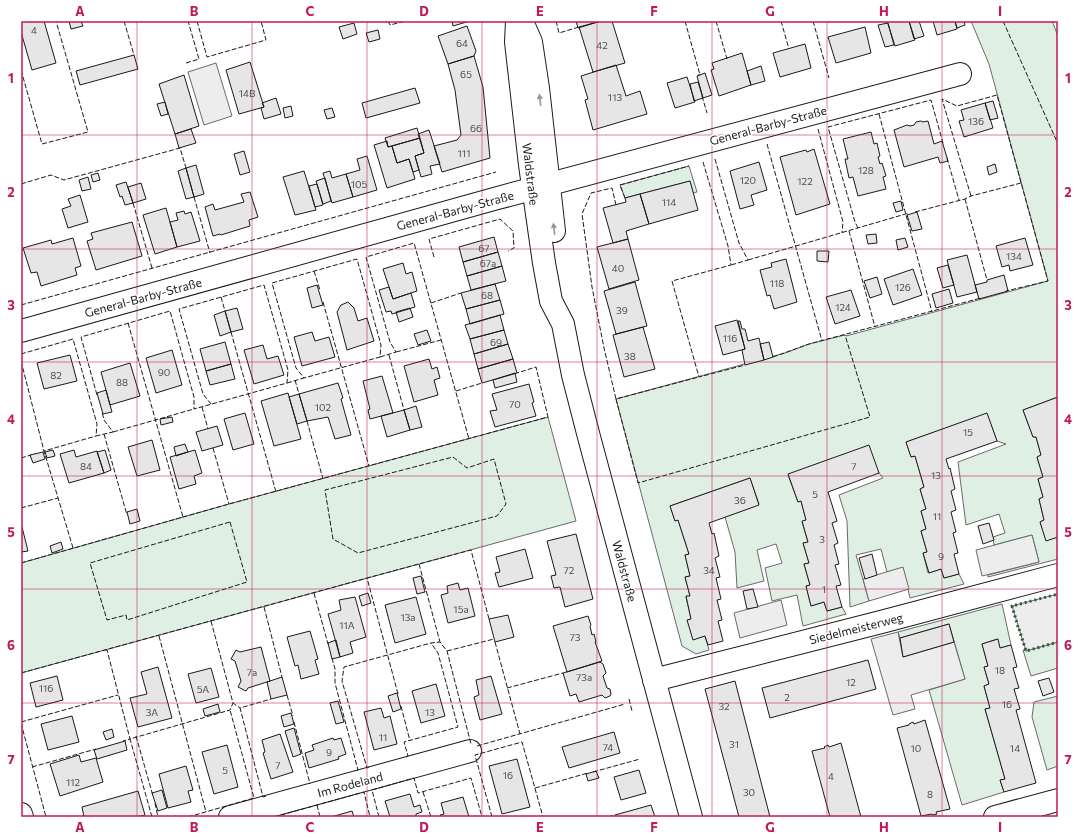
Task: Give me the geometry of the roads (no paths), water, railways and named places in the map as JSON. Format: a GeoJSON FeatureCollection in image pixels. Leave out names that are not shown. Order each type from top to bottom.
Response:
{"type":"FeatureCollection","features":[{"type":"Feature","properties":{"kind":"street","name":"Waldstraße"},"geometry":{"type":"LineString","coordinates":[[517,21],[516,42],[541,186],[564,300],[563,324],[573,375],[691,817]]}},
{"type":"Feature","properties":{"kind":"street","name":"Waldstraße"},"geometry":{"type":"LineString","coordinates":[[522,21],[531,42],[537,80],[541,186]]}},
{"type":"Feature","properties":{"kind":"street","name":"General-Barby-Straße"},"geometry":{"type":"LineString","coordinates":[[21,331],[541,186],[960,74]]}},
{"type":"Feature","properties":{"kind":"street","name":"Siedelmeisterweg"},"geometry":{"type":"LineString","coordinates":[[654,680],[1058,575]]}},
{"type":"Feature","properties":{"kind":"street","name":"Im Rodeland"},"geometry":{"type":"LineString","coordinates":[[230,817],[470,751]]}},
{"type":"Feature","properties":{"kind":"street"},"geometry":{"type":"LineString","coordinates":[[995,817],[1058,800]]}}]}
